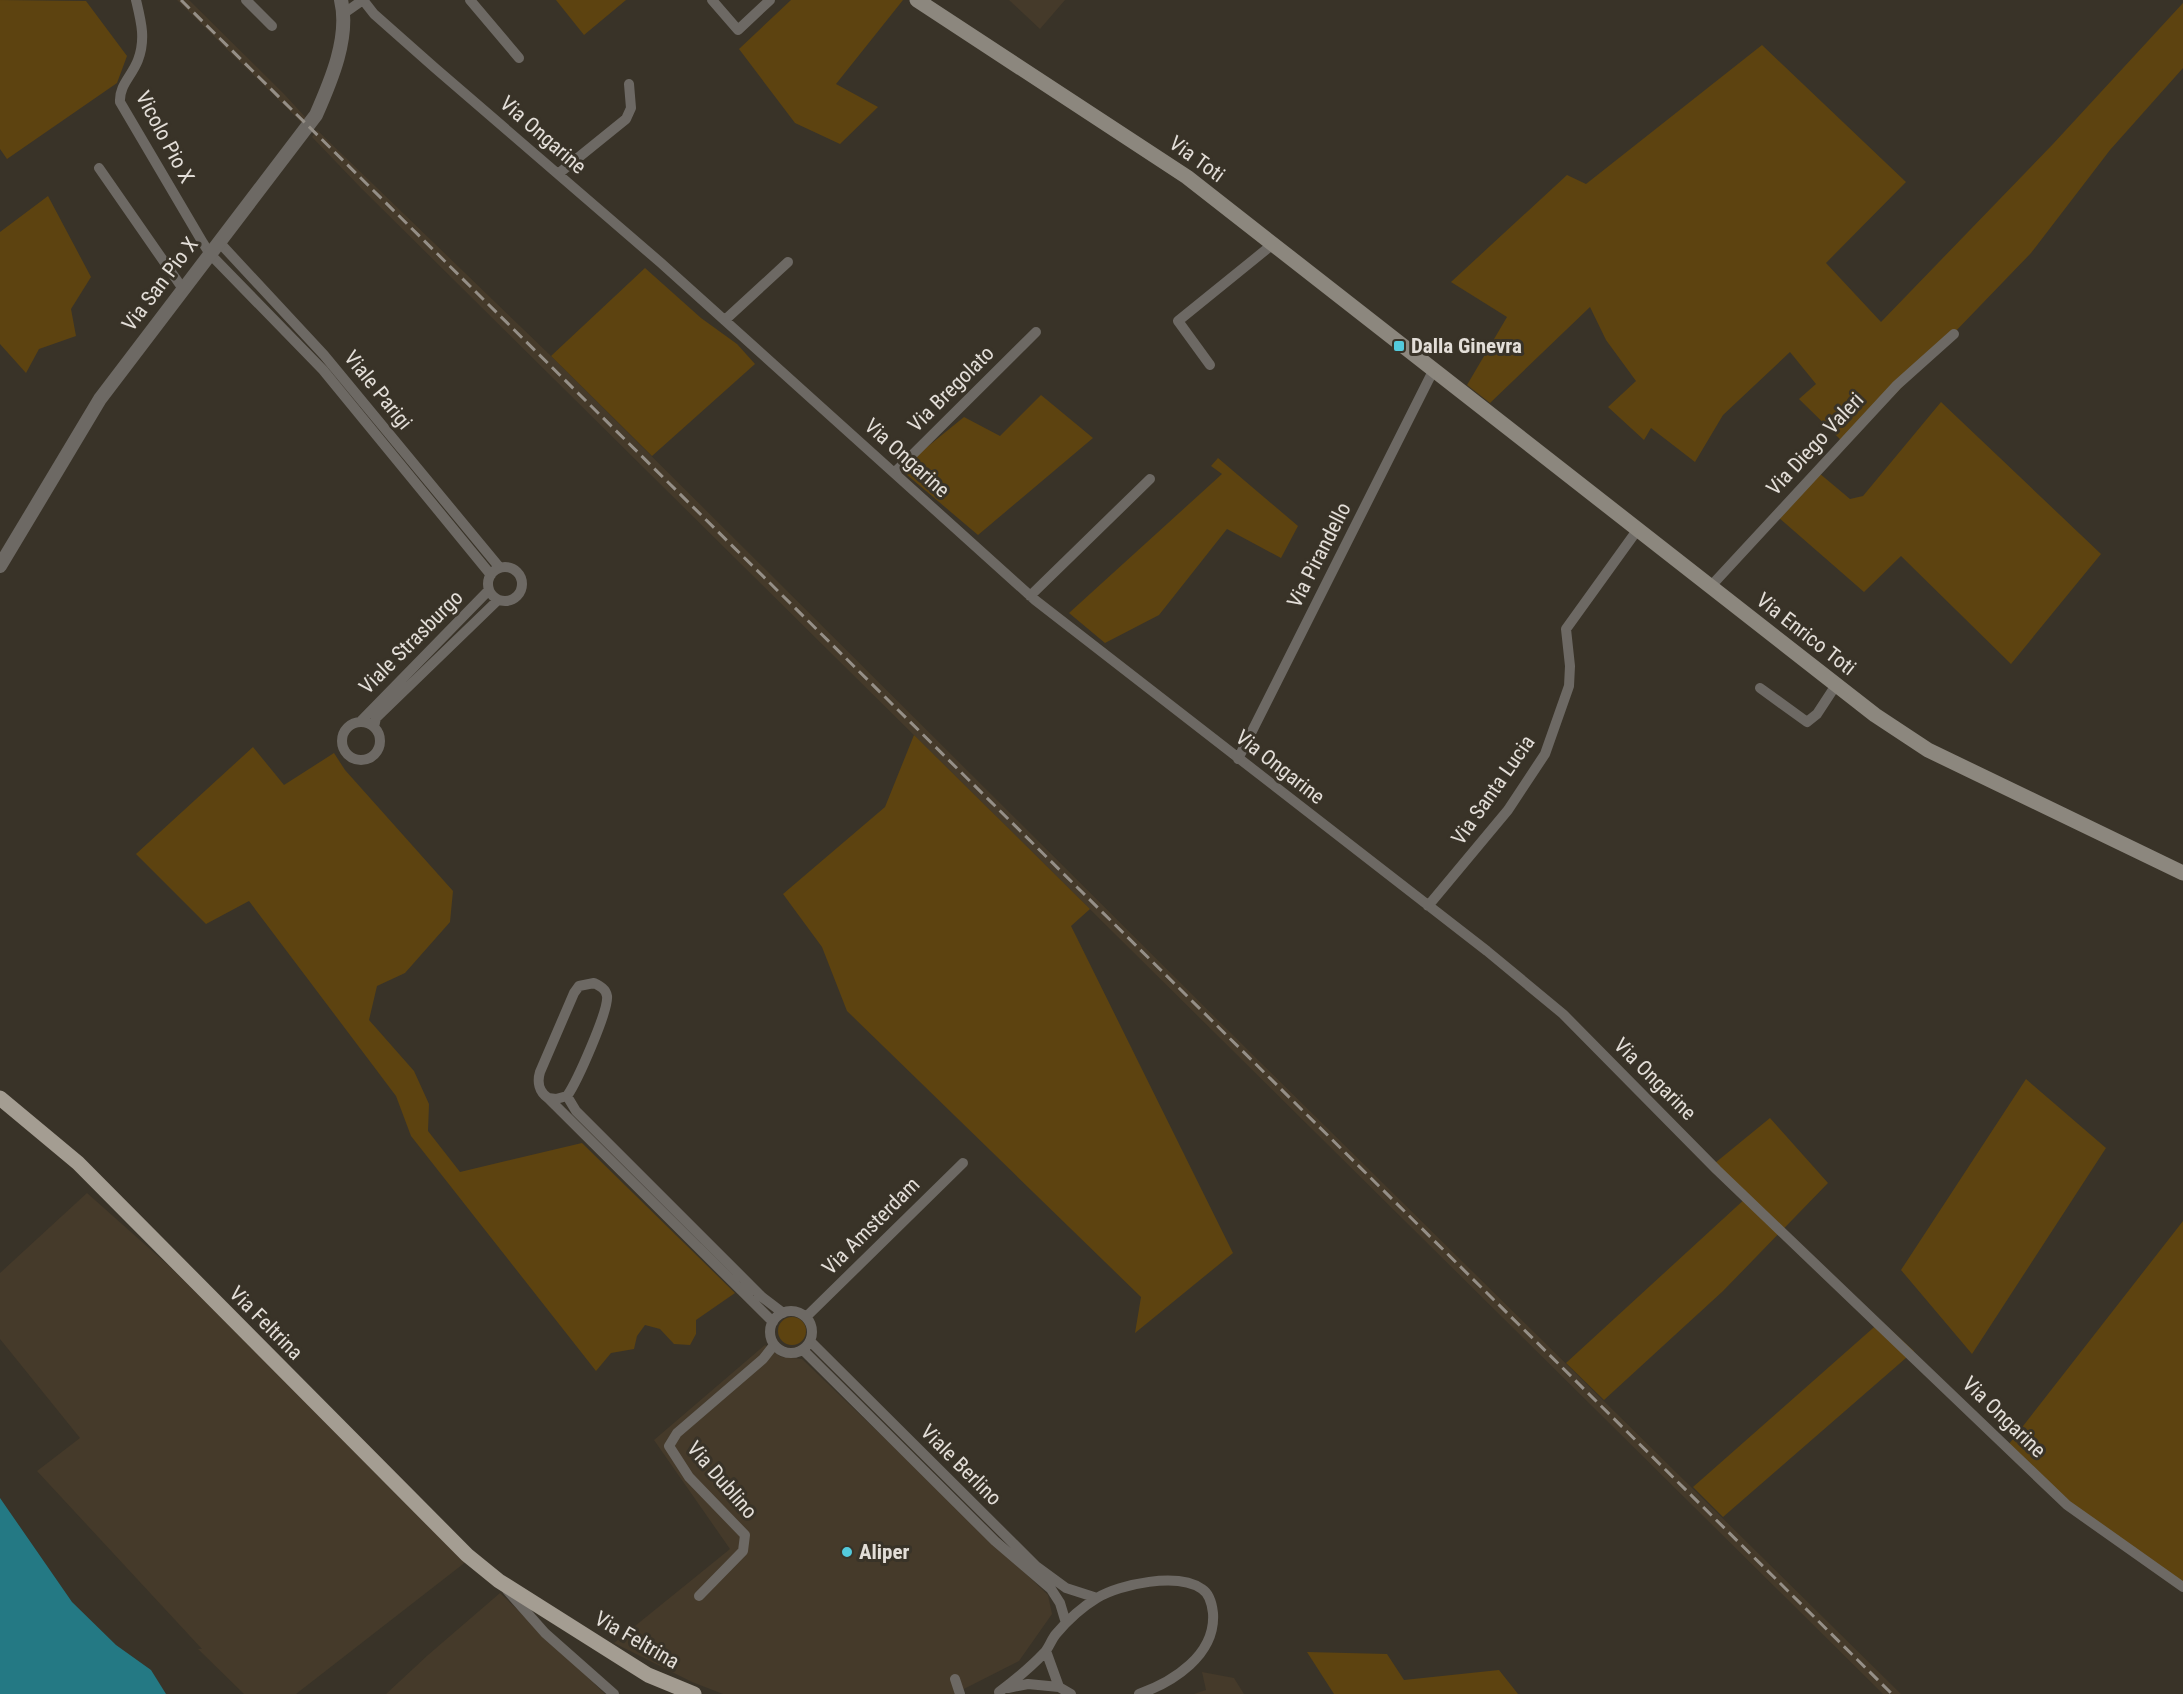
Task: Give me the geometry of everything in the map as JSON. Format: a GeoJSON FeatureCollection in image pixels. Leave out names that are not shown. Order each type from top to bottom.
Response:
{"type":"FeatureCollection","features":[{"type":"Feature","properties":{"kind":"main road","name":"Via Toti"},"geometry":{"type":"LineString","coordinates":[[916,0],[1160,157],[1436,370]]}},
{"type":"Feature","properties":{"kind":"main road","name":"Via Enrico Toti"},"geometry":{"type":"LineString","coordinates":[[1436,370],[1875,715],[1928,750],[2183,873]]}},
{"type":"Feature","properties":{"kind":"main road","name":"Via Feltrina"},"geometry":{"type":"LineString","coordinates":[[0,1098],[78,1163],[467,1555],[499,1581],[648,1675],[694,1694]]}},
{"type":"Feature","properties":{"kind":"street","name":"Vicolo Pio X"},"geometry":{"type":"LineString","coordinates":[[136,0],[143,29],[141,45],[138,60],[119,91],[120,102],[214,248]]}},
{"type":"Feature","properties":{"kind":"street"},"geometry":{"type":"LineString","coordinates":[[246,0],[272,26]]}},
{"type":"Feature","properties":{"kind":"street","name":"Via Ongarine"},"geometry":{"type":"LineString","coordinates":[[342,13],[363,0],[374,14],[725,321],[1030,596],[1563,1014],[1717,1170],[2067,1505],[2183,1587]]}},
{"type":"Feature","properties":{"kind":"street"},"geometry":{"type":"LineString","coordinates":[[470,0],[519,58]]}},
{"type":"Feature","properties":{"kind":"street"},"geometry":{"type":"LineString","coordinates":[[712,0],[738,30],[770,0]]}},
{"type":"Feature","properties":{"kind":"street","name":"Via San Pio X"},"geometry":{"type":"LineString","coordinates":[[0,566],[87,418],[316,115],[331,82],[342,13]]}},
{"type":"Feature","properties":{"kind":"street"},"geometry":{"type":"LineString","coordinates":[[558,174],[626,119],[631,108],[629,84]]}},
{"type":"Feature","properties":{"kind":"street"},"geometry":{"type":"LineString","coordinates":[[99,168],[183,289]]}},
{"type":"Feature","properties":{"kind":"street"},"geometry":{"type":"LineString","coordinates":[[1210,365],[1178,321],[1273,244]]}},
{"type":"Feature","properties":{"kind":"street","name":"Viale Parigi"},"geometry":{"type":"LineString","coordinates":[[214,248],[324,355],[495,572],[509,567],[518,572],[522,588],[512,600],[498,600]]}},
{"type":"Feature","properties":{"kind":"street"},"geometry":{"type":"LineString","coordinates":[[725,321],[788,262]]}},
{"type":"Feature","properties":{"kind":"street","name":"Via Bregolato"},"geometry":{"type":"LineString","coordinates":[[894,473],[1036,332]]}},
{"type":"Feature","properties":{"kind":"street","name":"Via Diego Valeri"},"geometry":{"type":"LineString","coordinates":[[1711,586],[1897,384],[1954,334]]}},
{"type":"Feature","properties":{"kind":"street","name":"Via Pirandello"},"geometry":{"type":"LineString","coordinates":[[1238,759],[1436,370]]}},
{"type":"Feature","properties":{"kind":"street"},"geometry":{"type":"LineString","coordinates":[[1030,596],[1150,479]]}},
{"type":"Feature","properties":{"kind":"street","name":"Via Santa Lucia"},"geometry":{"type":"LineString","coordinates":[[1428,906],[1508,810],[1545,754],[1569,686],[1570,666],[1566,629],[1638,529]]}},
{"type":"Feature","properties":{"kind":"street"},"geometry":{"type":"LineString","coordinates":[[495,572],[489,590],[498,600]]}},
{"type":"Feature","properties":{"kind":"street","name":"Viale Strasburgo"},"geometry":{"type":"LineString","coordinates":[[360,722],[374,727],[380,737],[378,748],[368,758],[357,759],[346,753],[342,741],[346,729],[360,722],[489,590]]}},
{"type":"Feature","properties":{"kind":"street","name":"Viale Strasburgo"},"geometry":{"type":"LineString","coordinates":[[374,727],[376,718],[498,600]]}},
{"type":"Feature","properties":{"kind":"street"},"geometry":{"type":"LineString","coordinates":[[1760,688],[1807,722],[1817,714],[1836,685]]}},
{"type":"Feature","properties":{"kind":"street"},"geometry":{"type":"LineString","coordinates":[[567,1096],[605,1012],[607,996],[604,990],[594,983],[579,986],[574,993],[540,1072],[538,1079],[540,1087],[548,1098],[773,1322]]}},
{"type":"Feature","properties":{"kind":"street"},"geometry":{"type":"LineString","coordinates":[[548,1098],[556,1099],[567,1096]]}},
{"type":"Feature","properties":{"kind":"street"},"geometry":{"type":"LineString","coordinates":[[567,1096],[576,1111],[762,1297],[783,1313]]}},
{"type":"Feature","properties":{"kind":"street","name":"Via Amsterdam"},"geometry":{"type":"LineString","coordinates":[[806,1317],[963,1163]]}},
{"type":"Feature","properties":{"kind":"street"},"geometry":{"type":"LineString","coordinates":[[795,1312],[806,1317],[812,1329],[806,1346],[785,1353],[774,1345],[770,1334],[773,1322],[783,1313],[795,1312]]}},
{"type":"Feature","properties":{"kind":"street","name":"Via Dublino"},"geometry":{"type":"LineString","coordinates":[[699,1596],[743,1551],[745,1535],[689,1477],[669,1446],[677,1433],[763,1359],[774,1345]]}},
{"type":"Feature","properties":{"kind":"street","name":"Viale Berlino"},"geometry":{"type":"LineString","coordinates":[[806,1346],[1036,1566],[1066,1588],[1097,1598]]}},
{"type":"Feature","properties":{"kind":"street","name":"Viale Berlino"},"geometry":{"type":"LineString","coordinates":[[806,1346],[1003,1549],[1051,1589],[1060,1603],[1066,1623]]}},
{"type":"Feature","properties":{"kind":"street","name":"Via Feltrina"},"geometry":{"type":"LineString","coordinates":[[499,1581],[552,1640],[614,1694]]}},
{"type":"Feature","properties":{"kind":"street"},"geometry":{"type":"LineString","coordinates":[[996,1693],[1046,1651],[1066,1623],[1097,1598],[1136,1584],[1159,1581],[1188,1583],[1203,1590],[1212,1603],[1213,1621],[1210,1636],[1198,1657],[1179,1675],[1157,1688],[1139,1694]]}},
{"type":"Feature","properties":{"kind":"street"},"geometry":{"type":"LineString","coordinates":[[1046,1651],[1059,1687]]}},
{"type":"Feature","properties":{"kind":"street"},"geometry":{"type":"LineString","coordinates":[[955,1678],[960,1694]]}},
{"type":"Feature","properties":{"kind":"street"},"geometry":{"type":"LineString","coordinates":[[996,1693],[1028,1684],[1059,1687],[1071,1694]]}},
{"type":"Feature","properties":{"kind":"shaded area"},"geometry":{"type":"Polygon","coordinates":[[[0,0],[86,1],[127,56],[117,83],[7,159],[0,149],[0,0]]]}},
{"type":"Feature","properties":{"kind":"shaded area"},"geometry":{"type":"Polygon","coordinates":[[[177,0],[189,0],[284,94],[306,118],[303,124],[177,0]]]}},
{"type":"Feature","properties":{"kind":"shaded area"},"geometry":{"type":"Polygon","coordinates":[[[556,0],[626,0],[584,35],[556,0]]]}},
{"type":"Feature","properties":{"kind":"shaded area"},"geometry":{"type":"Polygon","coordinates":[[[791,0],[903,0],[836,84],[878,107],[840,144],[795,123],[739,49],[791,0]]]}},
{"type":"Feature","properties":{"kind":"shaded area"},"geometry":{"type":"Polygon","coordinates":[[[1009,0],[1065,0],[1040,29],[1009,0]]]}},
{"type":"Feature","properties":{"kind":"shaded area"},"geometry":{"type":"Polygon","coordinates":[[[2183,3],[2183,68],[2110,150],[2031,253],[1846,445],[1799,399],[1816,384],[1790,352],[1723,415],[1695,462],[1651,428],[1644,440],[1608,407],[1636,381],[1606,340],[1590,307],[1490,403],[1467,385],[1507,317],[1451,282],[1567,175],[1586,184],[1762,45],[1906,182],[1826,263],[1881,322],[2053,144],[2183,3]]]}},
{"type":"Feature","properties":{"kind":"shaded area"},"geometry":{"type":"Polygon","coordinates":[[[317,130],[551,356],[1258,1060],[1901,1694],[1883,1694],[361,188],[312,137],[317,130]]]}},
{"type":"Feature","properties":{"kind":"shaded area"},"geometry":{"type":"Polygon","coordinates":[[[48,196],[91,277],[71,309],[76,336],[39,349],[26,373],[0,344],[0,232],[48,196]]]}},
{"type":"Feature","properties":{"kind":"shaded area"},"geometry":{"type":"Polygon","coordinates":[[[645,268],[701,318],[737,344],[755,364],[652,456],[551,356],[645,268]]]}},
{"type":"Feature","properties":{"kind":"shaded area"},"geometry":{"type":"Polygon","coordinates":[[[1041,395],[1093,438],[978,535],[900,469],[964,417],[1000,436],[1041,395]]]}},
{"type":"Feature","properties":{"kind":"shaded area"},"geometry":{"type":"Polygon","coordinates":[[[1941,402],[2101,554],[2011,664],[1901,556],[1864,592],[1778,517],[1819,473],[1850,499],[1863,496],[1941,402]]]}},
{"type":"Feature","properties":{"kind":"shaded area"},"geometry":{"type":"Polygon","coordinates":[[[1218,458],[1298,526],[1281,558],[1227,529],[1159,615],[1105,643],[1069,613],[1222,474],[1211,466],[1218,458]]]}},
{"type":"Feature","properties":{"kind":"shaded area"},"geometry":{"type":"Polygon","coordinates":[[[914,735],[1090,909],[1071,926],[1233,1253],[1135,1333],[1141,1297],[847,1011],[822,947],[783,894],[885,807],[914,735]]]}},
{"type":"Feature","properties":{"kind":"shaded area"},"geometry":{"type":"Polygon","coordinates":[[[253,747],[284,785],[334,753],[345,770],[453,891],[450,922],[405,973],[377,986],[369,1020],[414,1071],[429,1104],[428,1131],[460,1172],[582,1143],[735,1293],[696,1320],[696,1334],[690,1345],[674,1344],[660,1329],[645,1325],[637,1336],[634,1349],[611,1353],[596,1371],[411,1136],[396,1096],[249,901],[206,924],[136,854],[253,747]]]}},
{"type":"Feature","properties":{"kind":"shaded area"},"geometry":{"type":"Polygon","coordinates":[[[2026,1079],[2106,1148],[1972,1354],[1901,1270],[2026,1079]]]}},
{"type":"Feature","properties":{"kind":"shaded area"},"geometry":{"type":"Polygon","coordinates":[[[1770,1118],[1828,1183],[1723,1291],[1604,1400],[1566,1363],[1747,1197],[1715,1163],[1770,1118]]]}},
{"type":"Feature","properties":{"kind":"shaded area"},"geometry":{"type":"Polygon","coordinates":[[[87,1193],[168,1265],[467,1561],[296,1694],[244,1694],[198,1649],[202,1649],[37,1471],[80,1438],[0,1339],[0,1273],[87,1193]]]}},
{"type":"Feature","properties":{"kind":"shaded area"},"geometry":{"type":"Polygon","coordinates":[[[2183,1221],[2183,1585],[2106,1538],[2009,1444],[2183,1221]]]}},
{"type":"Feature","properties":{"kind":"shaded area"},"geometry":{"type":"Polygon","coordinates":[[[792,1317],[802,1321],[806,1331],[802,1341],[792,1345],[782,1341],[778,1331],[782,1321],[792,1317]]]}},
{"type":"Feature","properties":{"kind":"shaded area"},"geometry":{"type":"Polygon","coordinates":[[[1881,1321],[1914,1351],[1723,1517],[1693,1487],[1881,1321]]]}},
{"type":"Feature","properties":{"kind":"shaded area"},"geometry":{"type":"Polygon","coordinates":[[[765,1345],[781,1357],[802,1359],[1048,1595],[1052,1614],[1019,1661],[954,1694],[723,1694],[692,1682],[614,1643],[730,1549],[654,1440],[765,1345]]]}},
{"type":"Feature","properties":{"kind":"shaded area"},"geometry":{"type":"Polygon","coordinates":[[[500,1593],[605,1694],[386,1694],[428,1655],[500,1593]]]}},
{"type":"Feature","properties":{"kind":"shaded area"},"geometry":{"type":"Polygon","coordinates":[[[1307,1652],[1387,1654],[1404,1680],[1499,1670],[1518,1694],[1334,1694],[1307,1652]]]}},
{"type":"Feature","properties":{"kind":"shaded area"},"geometry":{"type":"Polygon","coordinates":[[[1202,1672],[1234,1678],[1244,1694],[1194,1694],[1206,1690],[1202,1672]]]}},
{"type":"Feature","properties":{"kind":"water"},"geometry":{"type":"Polygon","coordinates":[[[0,1498],[72,1602],[116,1645],[151,1670],[166,1694],[0,1694],[0,1498]]]}},
{"type":"Feature","properties":{"kind":"railway"},"geometry":{"type":"LineString","coordinates":[[181,0],[1892,1694]]}},
{"type":"Feature","properties":{"kind":"place","name":"Dalla Ginevra"},"geometry":{"type":"Point","coordinates":[1399,346]}},
{"type":"Feature","properties":{"kind":"place","name":"Aliper"},"geometry":{"type":"Point","coordinates":[847,1552]}}]}
